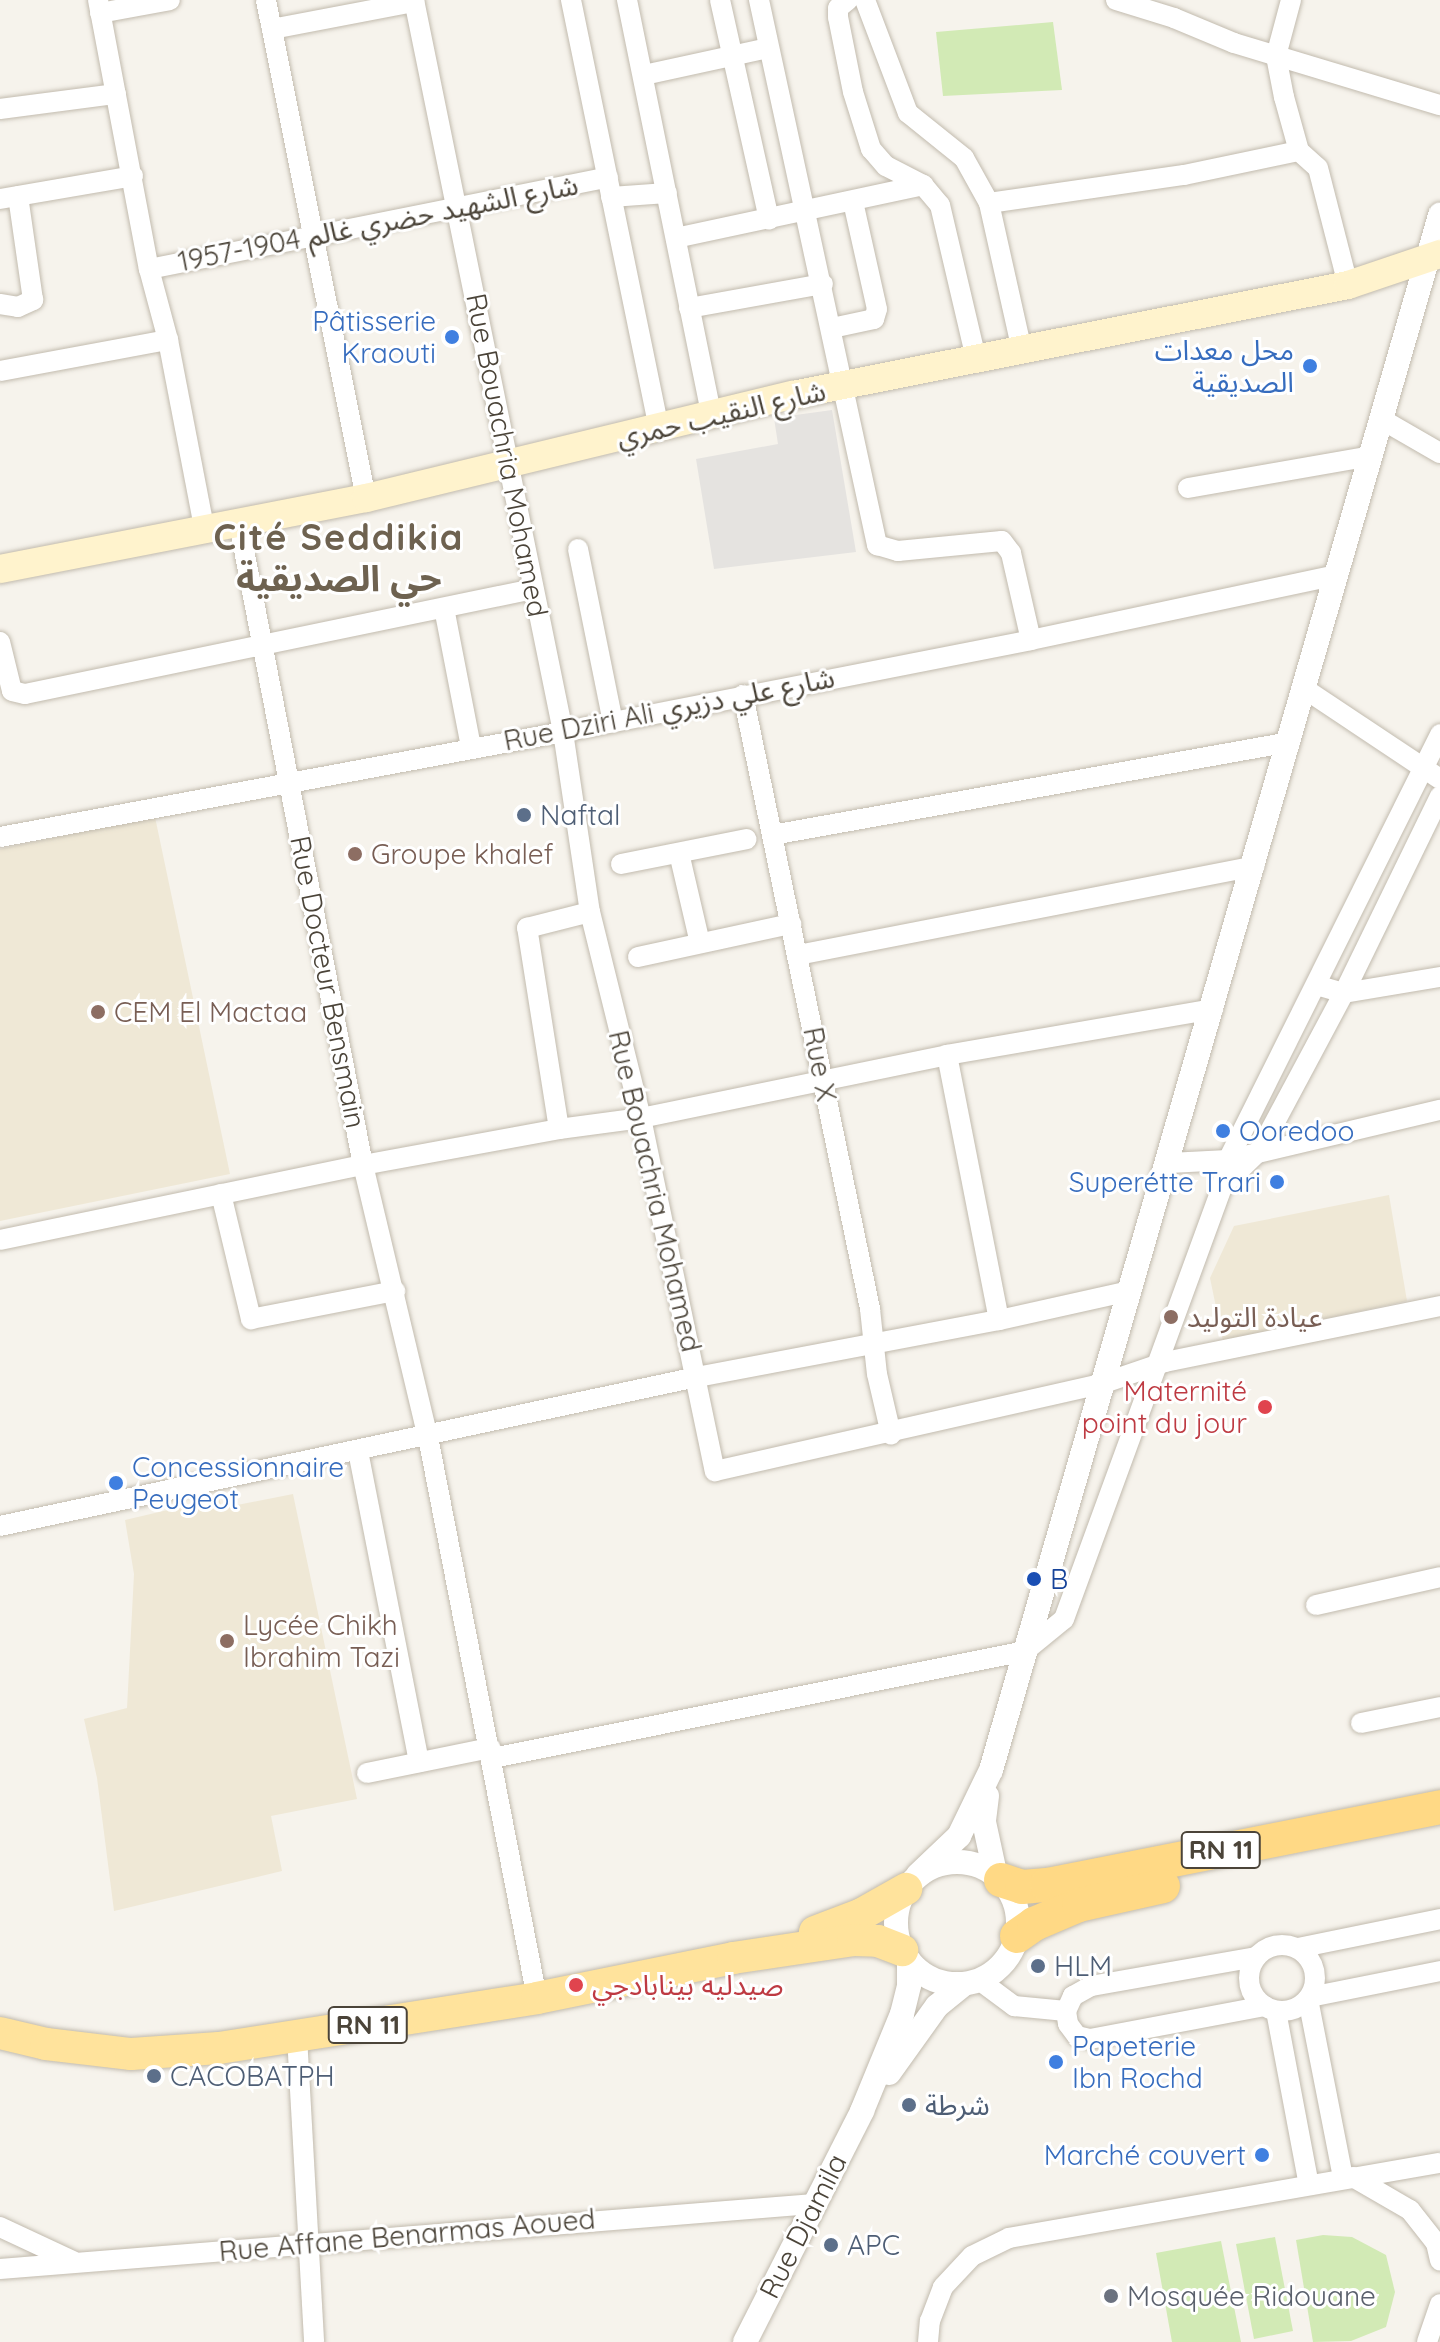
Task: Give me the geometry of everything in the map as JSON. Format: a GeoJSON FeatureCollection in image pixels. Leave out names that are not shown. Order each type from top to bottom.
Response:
{"type":"FeatureCollection","features":[{"type":"Feature","properties":{"kind":"highway","name":"RN 11"},"geometry":{"type":"LineString","coordinates":[[998,1877],[1022,1887],[1047,1885],[1440,1807]]}},
{"type":"Feature","properties":{"kind":"highway","name":"RN 11"},"geometry":{"type":"LineString","coordinates":[[1017,1936],[1034,1924],[1086,1903],[1440,1830]]}},
{"type":"Feature","properties":{"kind":"main road","name":"شارع النقيب حمري"},"geometry":{"type":"LineString","coordinates":[[0,569],[205,532],[366,498],[793,395],[1348,285],[1433,257]]}},
{"type":"Feature","properties":{"kind":"main road","name":"RN 11"},"geometry":{"type":"LineString","coordinates":[[733,1958],[843,1923],[912,1882]]}},
{"type":"Feature","properties":{"kind":"main road","name":"RN 11"},"geometry":{"type":"LineString","coordinates":[[0,2033],[46,2044],[131,2054],[219,2048],[537,1998],[733,1958],[867,1939],[906,1955]]}},
{"type":"Feature","properties":{"kind":"street"},"geometry":{"type":"LineString","coordinates":[[170,0],[99,6],[149,269],[168,340],[205,532]]}},
{"type":"Feature","properties":{"kind":"street"},"geometry":{"type":"LineString","coordinates":[[266,0],[366,498]]}},
{"type":"Feature","properties":{"kind":"street"},"geometry":{"type":"LineString","coordinates":[[571,0],[659,429]]}},
{"type":"Feature","properties":{"kind":"street"},"geometry":{"type":"LineString","coordinates":[[627,0],[712,417]]}},
{"type":"Feature","properties":{"kind":"street"},"geometry":{"type":"LineString","coordinates":[[720,0],[769,220]]}},
{"type":"Feature","properties":{"kind":"street"},"geometry":{"type":"LineString","coordinates":[[759,0],[845,385],[877,545],[898,551],[1002,541],[1011,553],[1031,640]]}},
{"type":"Feature","properties":{"kind":"street"},"geometry":{"type":"LineString","coordinates":[[848,0],[838,8],[838,17],[853,92],[871,149],[886,166],[923,185],[940,205],[976,358]]}},
{"type":"Feature","properties":{"kind":"street"},"geometry":{"type":"LineString","coordinates":[[865,0],[908,113],[964,158],[989,203],[1022,351]]}},
{"type":"Feature","properties":{"kind":"street"},"geometry":{"type":"LineString","coordinates":[[1116,0],[1276,56],[1440,103]]}},
{"type":"Feature","properties":{"kind":"street"},"geometry":{"type":"LineString","coordinates":[[1291,0],[1276,56],[1299,151],[1318,168],[1348,285]]}},
{"type":"Feature","properties":{"kind":"street"},"geometry":{"type":"LineString","coordinates":[[272,29],[414,1]]}},
{"type":"Feature","properties":{"kind":"street","name":"Rue Bouachria Mohamed"},"geometry":{"type":"LineString","coordinates":[[414,1],[563,732],[590,912],[641,1118],[715,1471],[891,1434]]}},
{"type":"Feature","properties":{"kind":"street"},"geometry":{"type":"LineString","coordinates":[[644,75],[768,48]]}},
{"type":"Feature","properties":{"kind":"street"},"geometry":{"type":"LineString","coordinates":[[0,109],[116,94]]}},
{"type":"Feature","properties":{"kind":"street"},"geometry":{"type":"LineString","coordinates":[[989,203],[1184,175],[1299,151]]}},
{"type":"Feature","properties":{"kind":"street"},"geometry":{"type":"LineString","coordinates":[[0,304],[18,307],[33,300],[9,198],[133,176]]}},
{"type":"Feature","properties":{"kind":"street"},"geometry":{"type":"LineString","coordinates":[[676,238],[923,185]]}},
{"type":"Feature","properties":{"kind":"street","name":"شارع الشهيد حضري غالم 1904-1957"},"geometry":{"type":"LineString","coordinates":[[149,269],[458,208],[609,187],[667,193]]}},
{"type":"Feature","properties":{"kind":"street"},"geometry":{"type":"LineString","coordinates":[[832,328],[874,319],[877,309],[853,202]]}},
{"type":"Feature","properties":{"kind":"street"},"geometry":{"type":"LineString","coordinates":[[862,2111],[926,2019],[972,1982],[1004,1963],[1017,1936],[1015,1901],[998,1877],[984,1822],[991,1770],[1169,1163],[1381,419],[1433,257],[1440,215]]}},
{"type":"Feature","properties":{"kind":"street"},"geometry":{"type":"LineString","coordinates":[[689,308],[823,284]]}},
{"type":"Feature","properties":{"kind":"street"},"geometry":{"type":"LineString","coordinates":[[0,371],[168,340]]}},
{"type":"Feature","properties":{"kind":"street"},"geometry":{"type":"LineString","coordinates":[[1381,419],[1440,453]]}},
{"type":"Feature","properties":{"kind":"street"},"geometry":{"type":"LineString","coordinates":[[1188,488],[1371,456]]}},
{"type":"Feature","properties":{"kind":"street","name":"Rue Docteur Bensmain"},"geometry":{"type":"LineString","coordinates":[[239,524],[265,645],[363,1165],[428,1437],[492,1753],[537,1998]]}},
{"type":"Feature","properties":{"kind":"street"},"geometry":{"type":"LineString","coordinates":[[578,549],[613,722]]}},
{"type":"Feature","properties":{"kind":"street","name":"Rue Dziri Ali شارع علي دزيري"},"geometry":{"type":"LineString","coordinates":[[0,837],[290,780],[563,732],[1031,640],[1337,575]]}},
{"type":"Feature","properties":{"kind":"street"},"geometry":{"type":"LineString","coordinates":[[0,642],[12,691],[25,694],[533,589]]}},
{"type":"Feature","properties":{"kind":"street"},"geometry":{"type":"LineString","coordinates":[[444,608],[471,747]]}},
{"type":"Feature","properties":{"kind":"street"},"geometry":{"type":"LineString","coordinates":[[1305,689],[1440,779]]}},
{"type":"Feature","properties":{"kind":"street","name":"Rue X"},"geometry":{"type":"LineString","coordinates":[[743,695],[798,955],[891,1434]]}},
{"type":"Feature","properties":{"kind":"street"},"geometry":{"type":"LineString","coordinates":[[367,1773],[419,1762],[492,1753],[1025,1651],[1064,1619],[1222,1187],[1228,1160],[1420,768],[1440,734]]}},
{"type":"Feature","properties":{"kind":"street"},"geometry":{"type":"LineString","coordinates":[[772,835],[1290,742]]}},
{"type":"Feature","properties":{"kind":"street"},"geometry":{"type":"LineString","coordinates":[[1222,1187],[1260,1150],[1344,993],[1440,796]]}},
{"type":"Feature","properties":{"kind":"street"},"geometry":{"type":"LineString","coordinates":[[621,864],[747,839]]}},
{"type":"Feature","properties":{"kind":"street"},"geometry":{"type":"LineString","coordinates":[[679,853],[700,943]]}},
{"type":"Feature","properties":{"kind":"street"},"geometry":{"type":"LineString","coordinates":[[798,955],[1254,866]]}},
{"type":"Feature","properties":{"kind":"street"},"geometry":{"type":"LineString","coordinates":[[559,1129],[527,928],[590,912]]}},
{"type":"Feature","properties":{"kind":"street"},"geometry":{"type":"LineString","coordinates":[[638,957],[791,924]]}},
{"type":"Feature","properties":{"kind":"street"},"geometry":{"type":"LineString","coordinates":[[1316,985],[1344,993],[1440,977]]}},
{"type":"Feature","properties":{"kind":"street"},"geometry":{"type":"LineString","coordinates":[[0,1240],[363,1165],[559,1129],[641,1118],[947,1055],[1213,1009]]}},
{"type":"Feature","properties":{"kind":"street"},"geometry":{"type":"LineString","coordinates":[[947,1055],[999,1320]]}},
{"type":"Feature","properties":{"kind":"street"},"geometry":{"type":"LineString","coordinates":[[1169,1163],[1228,1160],[1440,1110]]}},
{"type":"Feature","properties":{"kind":"street"},"geometry":{"type":"LineString","coordinates":[[221,1194],[251,1319],[395,1291]]}},
{"type":"Feature","properties":{"kind":"street"},"geometry":{"type":"LineString","coordinates":[[0,1526],[428,1437],[697,1377],[999,1320],[1130,1291]]}},
{"type":"Feature","properties":{"kind":"street"},"geometry":{"type":"LineString","coordinates":[[891,1434],[1104,1383],[1155,1366],[1440,1306]]}},
{"type":"Feature","properties":{"kind":"street"},"geometry":{"type":"LineString","coordinates":[[358,1451],[419,1762]]}},
{"type":"Feature","properties":{"kind":"street"},"geometry":{"type":"LineString","coordinates":[[1316,1605],[1440,1577]]}},
{"type":"Feature","properties":{"kind":"street"},"geometry":{"type":"LineString","coordinates":[[1361,1723],[1440,1707]]}},
{"type":"Feature","properties":{"kind":"street"},"geometry":{"type":"LineString","coordinates":[[862,2111],[902,2014],[909,1985],[906,1955],[896,1919],[912,1882],[959,1836],[991,1770]]}},
{"type":"Feature","properties":{"kind":"street"},"geometry":{"type":"LineString","coordinates":[[912,1882],[932,1866],[956,1862],[980,1866],[998,1877]]}},
{"type":"Feature","properties":{"kind":"street"},"geometry":{"type":"LineString","coordinates":[[1440,1919],[1298,1948],[1274,1946],[1256,1957],[1091,1986],[1073,1996],[1066,2011],[1068,2024],[1077,2036],[1090,2039],[1270,2008],[1294,2009],[1309,1998],[1440,1971]]}},
{"type":"Feature","properties":{"kind":"street"},"geometry":{"type":"LineString","coordinates":[[1298,1948],[1313,1965],[1315,1987],[1309,1998],[1348,2178]]}},
{"type":"Feature","properties":{"kind":"street"},"geometry":{"type":"LineString","coordinates":[[906,1955],[928,1977],[972,1982],[1014,2006],[1066,2011]]}},
{"type":"Feature","properties":{"kind":"street"},"geometry":{"type":"LineString","coordinates":[[1256,1957],[1251,1967],[1251,1989],[1270,2008],[1309,2185]]}},
{"type":"Feature","properties":{"kind":"street"},"geometry":{"type":"LineString","coordinates":[[297,2036],[314,2342]]}},
{"type":"Feature","properties":{"kind":"street","name":"Rue Djamila"},"geometry":{"type":"LineString","coordinates":[[745,2342],[862,2111]]}},
{"type":"Feature","properties":{"kind":"street"},"geometry":{"type":"LineString","coordinates":[[924,2341],[943,2287],[972,2256],[1009,2238],[1440,2163]]}},
{"type":"Feature","properties":{"kind":"street"},"geometry":{"type":"LineString","coordinates":[[1348,2178],[1410,2210],[1436,2243],[1440,2261]]}},
{"type":"Feature","properties":{"kind":"street","name":"Rue Affane Benarmas Aoued"},"geometry":{"type":"LineString","coordinates":[[0,2269],[814,2204]]}},
{"type":"Feature","properties":{"kind":"street"},"geometry":{"type":"LineString","coordinates":[[0,2227],[77,2262]]}},
{"type":"Feature","properties":{"kind":"street"},"geometry":{"type":"LineString","coordinates":[[1427,2342],[1440,2304]]}},
{"type":"Feature","properties":{"kind":"shaded area"},"geometry":{"type":"Polygon","coordinates":[[[832,410],[856,552],[714,569],[696,459],[778,444],[774,418],[832,410]]]}},
{"type":"Feature","properties":{"kind":"shaded area","name":"CEM El Mactaa"},"geometry":{"type":"Polygon","coordinates":[[[155,817],[230,1174],[0,1221],[0,849],[155,817]]]}},
{"type":"Feature","properties":{"kind":"shaded area"},"geometry":{"type":"Polygon","coordinates":[[[1389,1195],[1407,1301],[1223,1341],[1210,1278],[1234,1226],[1389,1195]]]}},
{"type":"Feature","properties":{"kind":"shaded area","name":"Lycée Chikh Ibrahim Tazi"},"geometry":{"type":"Polygon","coordinates":[[[293,1494],[357,1799],[271,1816],[282,1871],[114,1911],[97,1778],[84,1719],[127,1708],[134,1574],[125,1520],[219,1498],[222,1508],[293,1494]]]}},
{"type":"Feature","properties":{"kind":"green space"},"geometry":{"type":"Polygon","coordinates":[[[1053,22],[1062,90],[943,96],[936,32],[1053,22]]]}},
{"type":"Feature","properties":{"kind":"green space"},"geometry":{"type":"Polygon","coordinates":[[[1323,2235],[1352,2237],[1386,2255],[1395,2292],[1386,2327],[1351,2341],[1313,2342],[1296,2240],[1323,2235]]]}},
{"type":"Feature","properties":{"kind":"green space"},"geometry":{"type":"Polygon","coordinates":[[[1275,2237],[1293,2331],[1254,2339],[1236,2244],[1275,2237]]]}},
{"type":"Feature","properties":{"kind":"green space"},"geometry":{"type":"Polygon","coordinates":[[[1221,2241],[1241,2342],[1172,2342],[1156,2253],[1221,2241]]]}},
{"type":"Feature","properties":{"kind":"place","name":"Pâtisserie Kraouti"},"geometry":{"type":"Point","coordinates":[452,337]}},
{"type":"Feature","properties":{"kind":"place","name":"محل معدات الصديقية"},"geometry":{"type":"Point","coordinates":[1310,366]}},
{"type":"Feature","properties":{"kind":"place","name":"Naftal"},"geometry":{"type":"Point","coordinates":[524,815]}},
{"type":"Feature","properties":{"kind":"place","name":"Groupe khalef"},"geometry":{"type":"Point","coordinates":[355,854]}},
{"type":"Feature","properties":{"kind":"place","name":"CEM El Mactaa"},"geometry":{"type":"Point","coordinates":[98,1012]}},
{"type":"Feature","properties":{"kind":"place","name":"Ooredoo"},"geometry":{"type":"Point","coordinates":[1223,1131]}},
{"type":"Feature","properties":{"kind":"place","name":"Superétte Trari"},"geometry":{"type":"Point","coordinates":[1277,1182]}},
{"type":"Feature","properties":{"kind":"place","name":"عيادة التوليد"},"geometry":{"type":"Point","coordinates":[1171,1317]}},
{"type":"Feature","properties":{"kind":"place","name":"Maternité point du jour"},"geometry":{"type":"Point","coordinates":[1265,1407]}},
{"type":"Feature","properties":{"kind":"place","name":"Concessionnaire Peugeot"},"geometry":{"type":"Point","coordinates":[116,1483]}},
{"type":"Feature","properties":{"kind":"place","name":"B"},"geometry":{"type":"Point","coordinates":[1034,1579]}},
{"type":"Feature","properties":{"kind":"place","name":"Lycée Chikh Ibrahim Tazi"},"geometry":{"type":"Point","coordinates":[227,1641]}},
{"type":"Feature","properties":{"kind":"place","name":"HLM"},"geometry":{"type":"Point","coordinates":[1038,1966]}},
{"type":"Feature","properties":{"kind":"place","name":"صيدليه بينابادجي"},"geometry":{"type":"Point","coordinates":[576,1985]}},
{"type":"Feature","properties":{"kind":"place","name":"Papeterie Ibn Rochd"},"geometry":{"type":"Point","coordinates":[1056,2062]}},
{"type":"Feature","properties":{"kind":"place","name":"CACOBATPH"},"geometry":{"type":"Point","coordinates":[154,2076]}},
{"type":"Feature","properties":{"kind":"place","name":"شرطة"},"geometry":{"type":"Point","coordinates":[909,2105]}},
{"type":"Feature","properties":{"kind":"place","name":"Marché couvert"},"geometry":{"type":"Point","coordinates":[1262,2155]}},
{"type":"Feature","properties":{"kind":"place","name":"APC"},"geometry":{"type":"Point","coordinates":[831,2245]}},
{"type":"Feature","properties":{"kind":"place","name":"Mosquée Ridouane"},"geometry":{"type":"Point","coordinates":[1111,2296]}},
{"type":"Feature","properties":{"kind":"district","name":"Cité Seddikia حي الصديقية"},"geometry":{"type":"Point","coordinates":[339,556]}}]}
